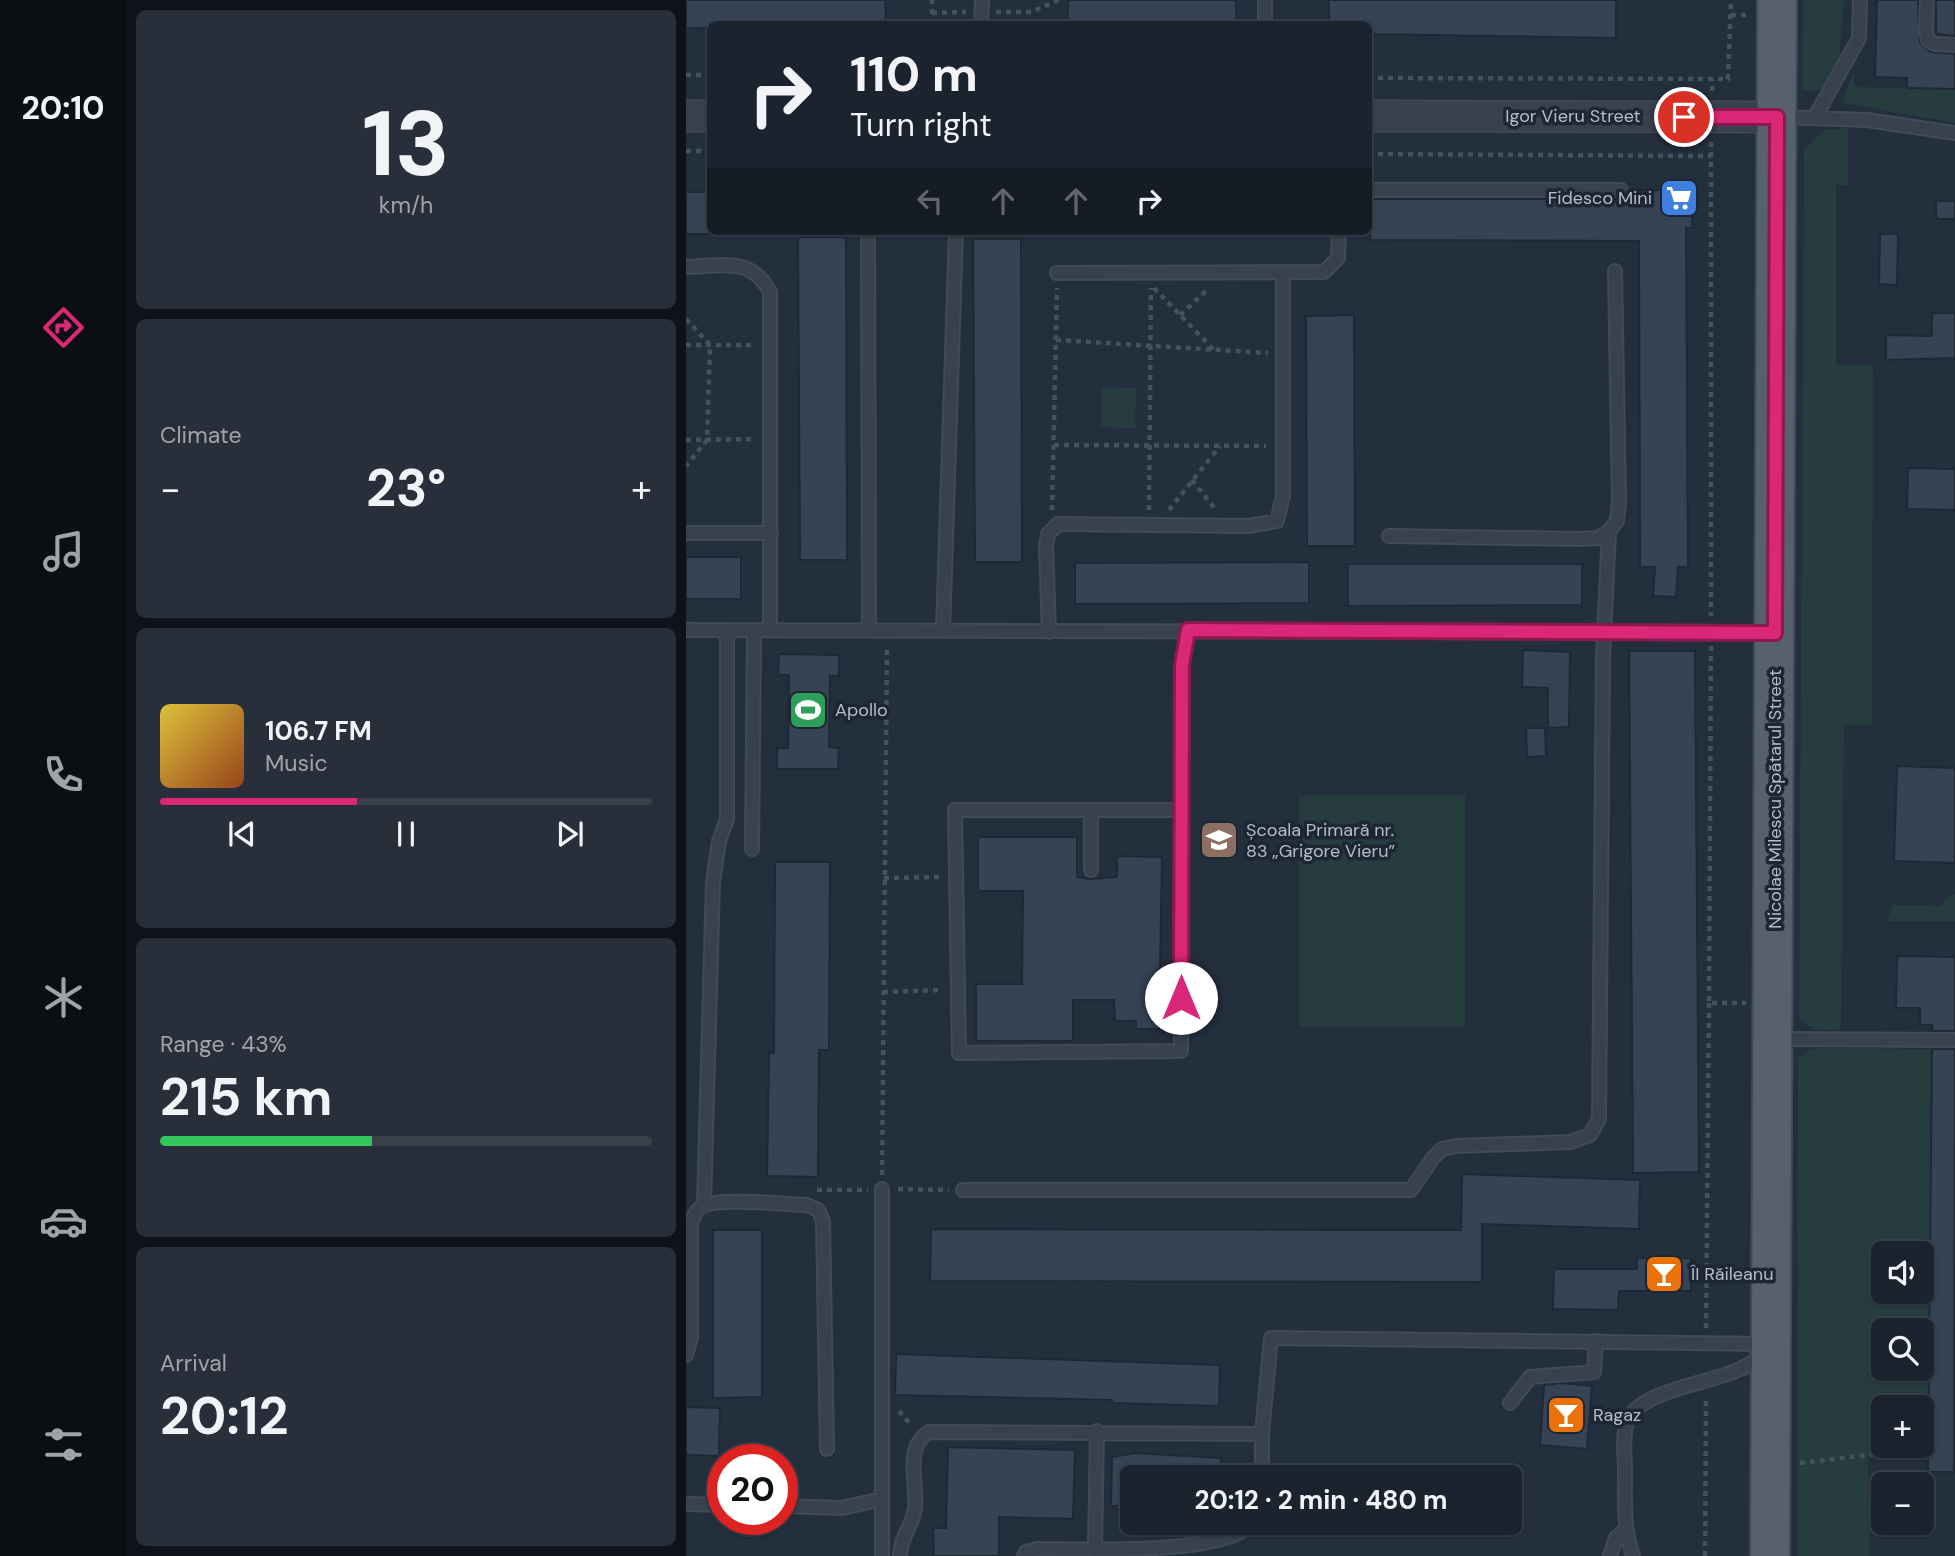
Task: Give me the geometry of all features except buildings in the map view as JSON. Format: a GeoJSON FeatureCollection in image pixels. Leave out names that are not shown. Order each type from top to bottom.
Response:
{"type":"FeatureCollection","features":[{"type":"Feature","properties":{"kind":"main road","name":"Nicolae Milescu Spătarul Street"},"geometry":{"type":"LineString","coordinates":[[1770,1556],[1775,1020],[1777,0]]}},
{"type":"Feature","properties":{"kind":"street"},"geometry":{"type":"LineString","coordinates":[[686,116],[707,116]]}},
{"type":"Feature","properties":{"kind":"street","name":"Igor Vieru Street"},"geometry":{"type":"LineString","coordinates":[[1372,116],[1777,117]]}},
{"type":"Feature","properties":{"kind":"lane"},"geometry":{"type":"LineString","coordinates":[[981,21],[982,0]]}},
{"type":"Feature","properties":{"kind":"lane"},"geometry":{"type":"LineString","coordinates":[[1265,0],[1265,21]]}},
{"type":"Feature","properties":{"kind":"lane"},"geometry":{"type":"LineString","coordinates":[[1815,117],[1859,38],[1860,0]]}},
{"type":"Feature","properties":{"kind":"lane"},"geometry":{"type":"LineString","coordinates":[[1927,0],[1928,40],[1935,44],[1955,45]]}},
{"type":"Feature","properties":{"kind":"lane"},"geometry":{"type":"LineString","coordinates":[[1777,117],[1867,120],[1955,133]]}},
{"type":"Feature","properties":{"kind":"lane"},"geometry":{"type":"LineString","coordinates":[[1372,190],[1621,190]]}},
{"type":"Feature","properties":{"kind":"lane"},"geometry":{"type":"LineString","coordinates":[[869,235],[869,630]]}},
{"type":"Feature","properties":{"kind":"lane"},"geometry":{"type":"LineString","coordinates":[[943,631],[956,235]]}},
{"type":"Feature","properties":{"kind":"lane"},"geometry":{"type":"LineString","coordinates":[[1057,273],[1324,272],[1333,266],[1338,258],[1339,235]]}},
{"type":"Feature","properties":{"kind":"lane"},"geometry":{"type":"LineString","coordinates":[[686,267],[750,268],[761,276],[770,292],[770,630]]}},
{"type":"Feature","properties":{"kind":"lane"},"geometry":{"type":"LineString","coordinates":[[1389,536],[1580,539],[1598,538],[1609,531],[1617,521],[1619,502],[1615,271]]}},
{"type":"Feature","properties":{"kind":"lane"},"geometry":{"type":"LineString","coordinates":[[1049,632],[1046,545],[1052,529],[1058,524],[1228,526],[1265,525],[1278,521],[1283,496],[1283,273]]}},
{"type":"Feature","properties":{"kind":"lane"},"geometry":{"type":"LineString","coordinates":[[963,1190],[1400,1191],[1411,1190],[1442,1149],[1456,1146],[1571,1142],[1590,1135],[1599,1119],[1604,630],[1609,531]]}},
{"type":"Feature","properties":{"kind":"lane"},"geometry":{"type":"LineString","coordinates":[[686,533],[771,533]]}},
{"type":"Feature","properties":{"kind":"lane"},"geometry":{"type":"LineString","coordinates":[[686,630],[1604,630],[1775,633]]}},
{"type":"Feature","properties":{"kind":"lane"},"geometry":{"type":"LineString","coordinates":[[686,1355],[691,1338],[691,1227],[692,1219],[704,1205],[713,881],[719,841],[727,819],[727,630]]}},
{"type":"Feature","properties":{"kind":"lane"},"geometry":{"type":"LineString","coordinates":[[752,849],[754,630]]}},
{"type":"Feature","properties":{"kind":"lane"},"geometry":{"type":"LineString","coordinates":[[1181,810],[955,810],[959,1053],[1181,1051],[1182,665],[1188,630]]}},
{"type":"Feature","properties":{"kind":"lane"},"geometry":{"type":"LineString","coordinates":[[1091,811],[1091,870]]}},
{"type":"Feature","properties":{"kind":"lane"},"geometry":{"type":"LineString","coordinates":[[1775,1020],[1955,1040]]}},
{"type":"Feature","properties":{"kind":"lane"},"geometry":{"type":"LineString","coordinates":[[882,1189],[882,1556]]}},
{"type":"Feature","properties":{"kind":"lane"},"geometry":{"type":"LineString","coordinates":[[704,1205],[807,1205],[818,1210],[823,1221],[827,1449]]}},
{"type":"Feature","properties":{"kind":"lane"},"geometry":{"type":"LineString","coordinates":[[1262,1465],[1270,1338],[1772,1345]]}},
{"type":"Feature","properties":{"kind":"lane"},"geometry":{"type":"LineString","coordinates":[[1510,1403],[1530,1377],[1594,1373],[1595,1341]]}},
{"type":"Feature","properties":{"kind":"lane"},"geometry":{"type":"LineString","coordinates":[[1633,1556],[1625,1531],[1625,1439],[1631,1413],[1639,1405],[1658,1396],[1706,1383],[1753,1363],[1772,1345]]}},
{"type":"Feature","properties":{"kind":"lane"},"geometry":{"type":"LineString","coordinates":[[900,1556],[901,1541],[915,1508],[914,1452],[922,1437],[939,1431],[1262,1434]]}},
{"type":"Feature","properties":{"kind":"lane"},"geometry":{"type":"LineString","coordinates":[[1095,1549],[1097,1431]]}},
{"type":"Feature","properties":{"kind":"lane"},"geometry":{"type":"LineString","coordinates":[[798,1506],[842,1507],[882,1499]]}},
{"type":"Feature","properties":{"kind":"lane"},"geometry":{"type":"LineString","coordinates":[[686,1504],[707,1505]]}},
{"type":"Feature","properties":{"kind":"lane"},"geometry":{"type":"LineString","coordinates":[[1610,1556],[1616,1538],[1625,1531]]}},
{"type":"Feature","properties":{"kind":"lane"},"geometry":{"type":"LineString","coordinates":[[1024,1556],[1026,1552],[1037,1549],[1179,1553],[1216,1546],[1242,1535]]}},
{"type":"Feature","properties":{"kind":"path"},"geometry":{"type":"LineString","coordinates":[[932,0],[932,21]]}},
{"type":"Feature","properties":{"kind":"path"},"geometry":{"type":"LineString","coordinates":[[1372,78],[1728,79],[1731,0]]}},
{"type":"Feature","properties":{"kind":"path"},"geometry":{"type":"LineString","coordinates":[[686,75],[707,75]]}},
{"type":"Feature","properties":{"kind":"path"},"geometry":{"type":"LineString","coordinates":[[1706,1343],[1712,79]]}},
{"type":"Feature","properties":{"kind":"path"},"geometry":{"type":"LineString","coordinates":[[686,151],[707,151]]}},
{"type":"Feature","properties":{"kind":"path"},"geometry":{"type":"LineString","coordinates":[[1372,154],[1711,156]]}},
{"type":"Feature","properties":{"kind":"path"},"geometry":{"type":"LineString","coordinates":[[1052,529],[1057,273]]}},
{"type":"Feature","properties":{"kind":"path"},"geometry":{"type":"LineString","coordinates":[[1180,315],[1225,273]]}},
{"type":"Feature","properties":{"kind":"path"},"geometry":{"type":"LineString","coordinates":[[1153,524],[1150,446],[1151,286],[1215,350]]}},
{"type":"Feature","properties":{"kind":"path"},"geometry":{"type":"LineString","coordinates":[[686,319],[710,345],[707,440],[686,466]]}},
{"type":"Feature","properties":{"kind":"path"},"geometry":{"type":"LineString","coordinates":[[1056,340],[1283,354]]}},
{"type":"Feature","properties":{"kind":"path"},"geometry":{"type":"LineString","coordinates":[[686,345],[771,345]]}},
{"type":"Feature","properties":{"kind":"path"},"geometry":{"type":"LineString","coordinates":[[686,440],[771,439]]}},
{"type":"Feature","properties":{"kind":"path"},"geometry":{"type":"LineString","coordinates":[[1054,445],[1283,446]]}},
{"type":"Feature","properties":{"kind":"path"},"geometry":{"type":"LineString","coordinates":[[1153,524],[1220,446]]}},
{"type":"Feature","properties":{"kind":"path"},"geometry":{"type":"LineString","coordinates":[[1192,480],[1228,526]]}},
{"type":"Feature","properties":{"kind":"path"},"geometry":{"type":"LineString","coordinates":[[882,1189],[887,631]]}},
{"type":"Feature","properties":{"kind":"path"},"geometry":{"type":"LineString","coordinates":[[884,878],[956,877]]}},
{"type":"Feature","properties":{"kind":"path"},"geometry":{"type":"LineString","coordinates":[[883,992],[958,989]]}},
{"type":"Feature","properties":{"kind":"path"},"geometry":{"type":"LineString","coordinates":[[1709,1003],[1775,1020]]}},
{"type":"Feature","properties":{"kind":"path"},"geometry":{"type":"LineString","coordinates":[[807,1205],[810,1190],[963,1190]]}},
{"type":"Feature","properties":{"kind":"path"},"geometry":{"type":"LineString","coordinates":[[1705,1556],[1706,1383]]}},
{"type":"Feature","properties":{"kind":"path"},"geometry":{"type":"LineString","coordinates":[[1800,1474],[1800,1461],[1847,1460],[1871,1454]]}},
{"type":"Feature","properties":{"kind":"green space"},"geometry":{"type":"Polygon","coordinates":[[[1803,0],[1844,0],[1839,59],[1821,90],[1802,90],[1803,0]]]}},
{"type":"Feature","properties":{"kind":"green space"},"geometry":{"type":"Polygon","coordinates":[[[1854,72],[1854,87],[1955,89],[1955,123],[1844,103],[1843,96],[1854,72]]]}},
{"type":"Feature","properties":{"kind":"green space"},"geometry":{"type":"Polygon","coordinates":[[[1848,128],[1848,185],[1836,185],[1836,365],[1873,365],[1872,725],[1844,725],[1841,1025],[1839,1030],[1815,1030],[1799,1018],[1804,149],[1823,130],[1848,128]]]}},
{"type":"Feature","properties":{"kind":"green space"},"geometry":{"type":"Polygon","coordinates":[[[1102,387],[1136,388],[1135,428],[1101,427],[1102,387]]]}},
{"type":"Feature","properties":{"kind":"green space"},"geometry":{"type":"Polygon","coordinates":[[[1299,795],[1465,795],[1465,1026],[1299,1026],[1299,795]]]}},
{"type":"Feature","properties":{"kind":"green space"},"geometry":{"type":"Polygon","coordinates":[[[1955,894],[1955,921],[1887,921],[1893,905],[1940,906],[1949,895],[1955,894]]]}},
{"type":"Feature","properties":{"kind":"green space"},"geometry":{"type":"Polygon","coordinates":[[[1824,1048],[1932,1049],[1930,1241],[1871,1241],[1871,1304],[1930,1304],[1929,1318],[1871,1318],[1871,1381],[1929,1381],[1929,1395],[1871,1395],[1871,1457],[1868,1457],[1870,1556],[1797,1556],[1798,1058],[1811,1049],[1824,1048]]]}},
{"type":"Feature","properties":{"kind":"place","name":"Fidesco Mini"},"geometry":{"type":"Point","coordinates":[1679,198]}},
{"type":"Feature","properties":{"kind":"place","name":"Apollo"},"geometry":{"type":"Point","coordinates":[808,710]}},
{"type":"Feature","properties":{"kind":"place","name":"Școala Primară nr. 83 „Grigore Vieru”"},"geometry":{"type":"Point","coordinates":[1219,840]}},
{"type":"Feature","properties":{"kind":"place","name":"ÎI Răileanu"},"geometry":{"type":"Point","coordinates":[1664,1274]}},
{"type":"Feature","properties":{"kind":"place","name":"Ragaz"},"geometry":{"type":"Point","coordinates":[1566,1415]}},
{"type":"Feature","properties":{"kind":"route"},"geometry":{"type":"LineString","coordinates":[[1181,998],[1182,665],[1188,630],[1604,630],[1775,633],[1777,117],[1684,117]]}}]}
